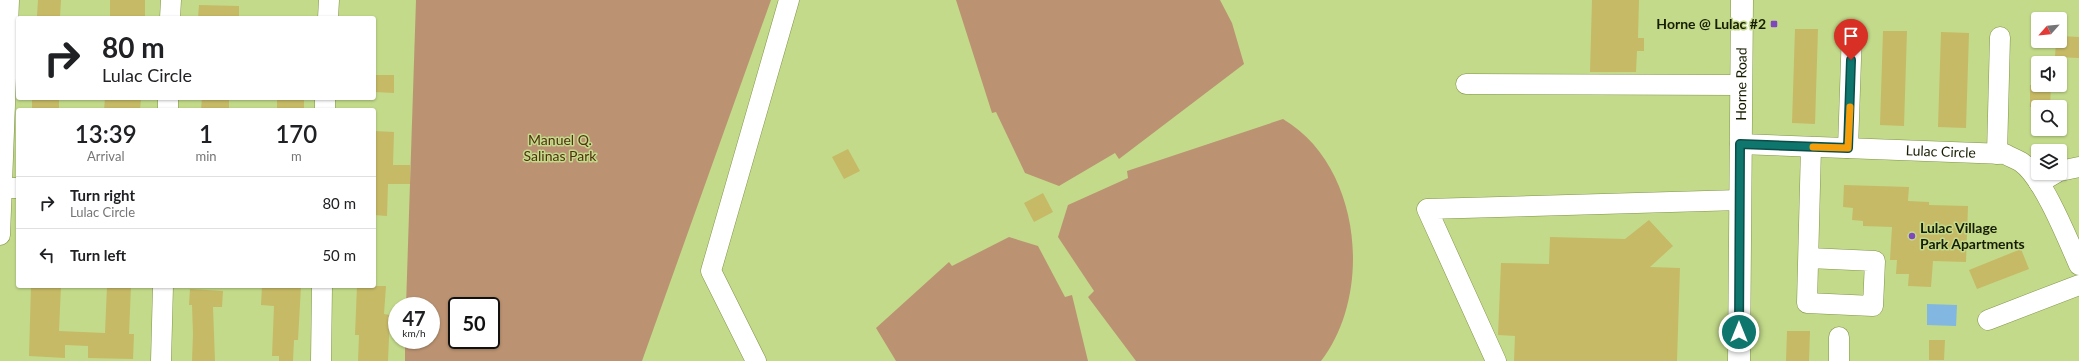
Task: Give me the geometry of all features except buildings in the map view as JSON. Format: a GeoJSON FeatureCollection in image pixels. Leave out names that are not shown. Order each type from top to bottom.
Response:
{"type":"FeatureCollection","features":[{"type":"Feature","properties":{"kind":"main road","name":"Horne Road"},"geometry":{"type":"LineString","coordinates":[[1739,361],[1742,0]]}},
{"type":"Feature","properties":{"kind":"street"},"geometry":{"type":"LineString","coordinates":[[0,235],[7,188],[9,0]]}},
{"type":"Feature","properties":{"kind":"street"},"geometry":{"type":"LineString","coordinates":[[170,16],[171,0]]}},
{"type":"Feature","properties":{"kind":"street"},"geometry":{"type":"LineString","coordinates":[[328,16],[329,0]]}},
{"type":"Feature","properties":{"kind":"street"},"geometry":{"type":"LineString","coordinates":[[756,361],[710,271],[789,0]]}},
{"type":"Feature","properties":{"kind":"street"},"geometry":{"type":"LineString","coordinates":[[1848,148],[1852,30]]}},
{"type":"Feature","properties":{"kind":"street"},"geometry":{"type":"LineString","coordinates":[[1997,154],[2000,38]]}},
{"type":"Feature","properties":{"kind":"street"},"geometry":{"type":"LineString","coordinates":[[1466,84],[1741,85]]}},
{"type":"Feature","properties":{"kind":"street","name":"Lulac Circle"},"geometry":{"type":"LineString","coordinates":[[1740,144],[2005,154],[2023,163],[2039,183],[2053,207],[2079,265]]}},
{"type":"Feature","properties":{"kind":"street"},"geometry":{"type":"LineString","coordinates":[[1809,258],[1811,147]]}},
{"type":"Feature","properties":{"kind":"street"},"geometry":{"type":"LineString","coordinates":[[2067,170],[2079,167]]}},
{"type":"Feature","properties":{"kind":"street"},"geometry":{"type":"LineString","coordinates":[[2039,183],[2044,180]]}},
{"type":"Feature","properties":{"kind":"street"},"geometry":{"type":"LineString","coordinates":[[1496,361],[1427,209],[1740,200]]}},
{"type":"Feature","properties":{"kind":"street"},"geometry":{"type":"LineString","coordinates":[[1988,320],[2079,285]]}},
{"type":"Feature","properties":{"kind":"street"},"geometry":{"type":"LineString","coordinates":[[161,361],[163,288]]}},
{"type":"Feature","properties":{"kind":"street"},"geometry":{"type":"LineString","coordinates":[[321,361],[322,288]]}},
{"type":"Feature","properties":{"kind":"street"},"geometry":{"type":"LineString","coordinates":[[1839,336],[1839,361]]}},
{"type":"Feature","properties":{"kind":"green space","name":"Manuel Q. Salinas Park"},"geometry":{"type":"Polygon","coordinates":[[[416,0],[771,0],[642,361],[405,361],[405,349],[440,349],[440,297],[406,297],[416,0]]]}},
{"type":"Feature","properties":{"kind":"green space"},"geometry":{"type":"Polygon","coordinates":[[[956,0],[1220,0],[1232,23],[1244,64],[1119,159],[1115,153],[1059,186],[1025,173],[996,112],[992,113],[956,0]]]}},
{"type":"Feature","properties":{"kind":"green space"},"geometry":{"type":"Polygon","coordinates":[[[1283,119],[1309,140],[1329,167],[1343,198],[1351,231],[1353,266],[1348,301],[1338,333],[1321,361],[1136,361],[1088,297],[1094,291],[1058,237],[1068,205],[1128,178],[1127,171],[1283,119]]]}},
{"type":"Feature","properties":{"kind":"green space"},"geometry":{"type":"Polygon","coordinates":[[[1009,237],[1038,246],[1065,297],[1072,295],[1088,361],[896,361],[876,328],[949,262],[952,266],[1009,237]]]}},
{"type":"Feature","properties":{"kind":"water"},"geometry":{"type":"Polygon","coordinates":[[[1927,304],[1957,305],[1956,326],[1927,325],[1927,304]]]}},
{"type":"Feature","properties":{"kind":"slow traffic"},"geometry":{"type":"LineString","coordinates":[[1813,147],[1848,148],[1850,107]]}},
{"type":"Feature","properties":{"kind":"place","name":"Horne @ Lulac #2"},"geometry":{"type":"Point","coordinates":[1774,24]}},
{"type":"Feature","properties":{"kind":"place","name":"Lulac Village Park Apartments"},"geometry":{"type":"Point","coordinates":[1912,236]}},
{"type":"Feature","properties":{"kind":"route"},"geometry":{"type":"LineString","coordinates":[[1739,332],[1740,144],[1848,148],[1851,60]]}}]}
